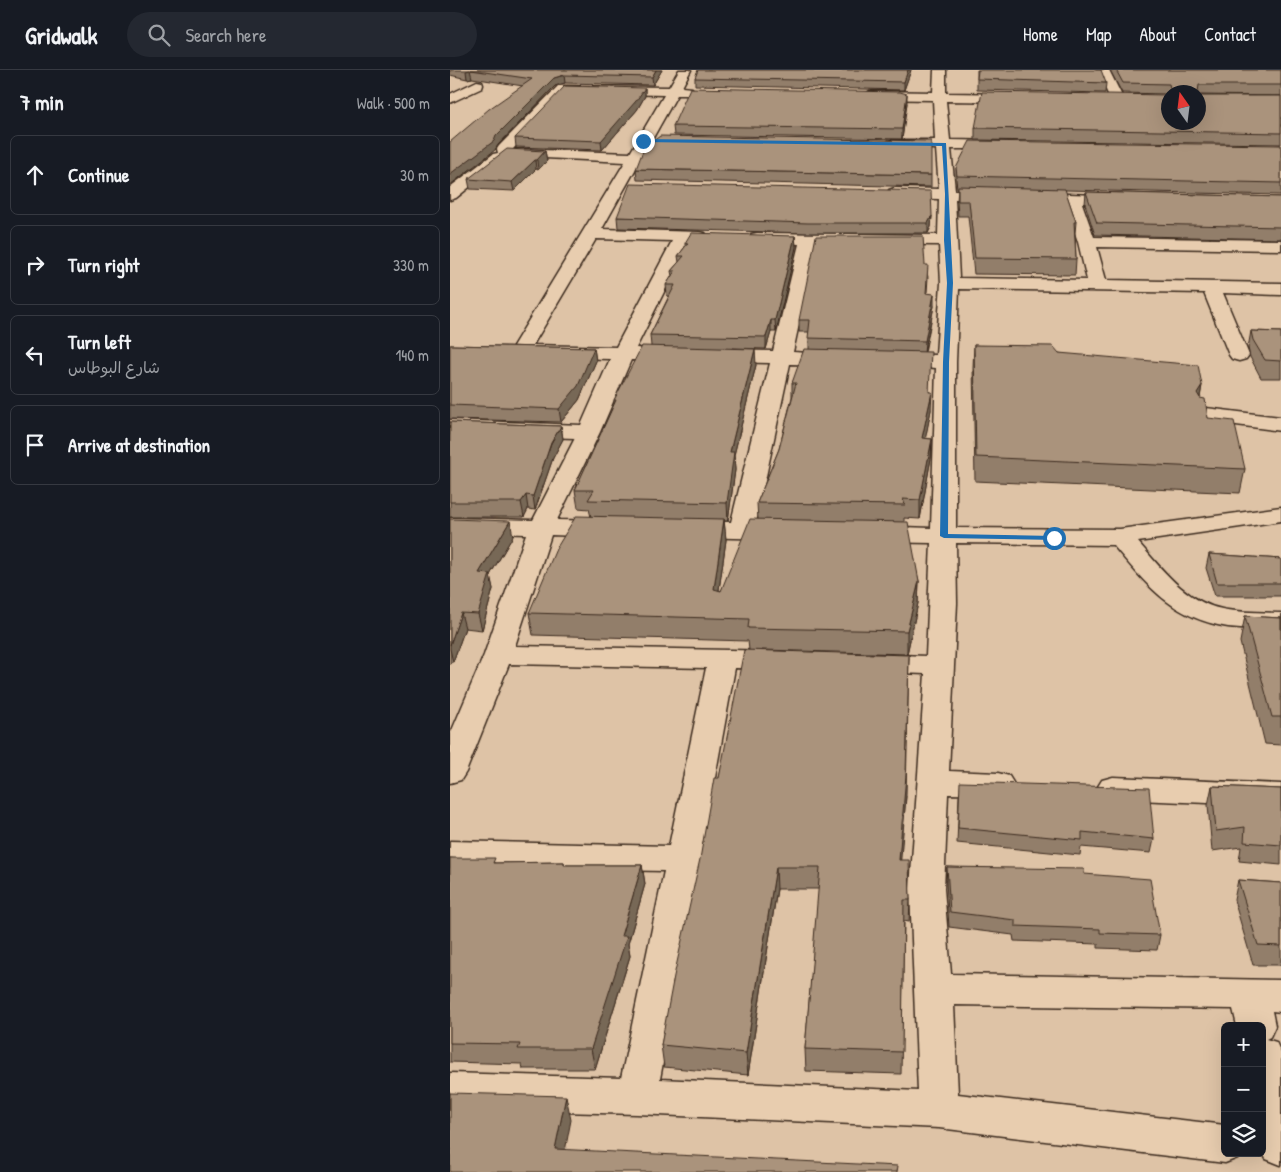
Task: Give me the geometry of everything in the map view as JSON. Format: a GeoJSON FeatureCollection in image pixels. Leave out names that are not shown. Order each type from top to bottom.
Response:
{"type":"FeatureCollection","features":[{"type":"Feature","properties":{"kind":"street"},"geometry":{"type":"LineString","coordinates":[[684,70],[591,234],[511,351],[858,360]]}},
{"type":"Feature","properties":{"kind":"street"},"geometry":{"type":"LineString","coordinates":[[939,1110],[934,989],[927,889],[938,665],[943,603],[946,362],[950,283],[947,240],[947,194],[939,96],[940,70]]}},
{"type":"Feature","properties":{"kind":"street"},"geometry":{"type":"LineString","coordinates":[[1103,70],[1112,100],[1134,100]]}},
{"type":"Feature","properties":{"kind":"street"},"geometry":{"type":"LineString","coordinates":[[450,99],[477,85]]}},
{"type":"Feature","properties":{"kind":"street"},"geometry":{"type":"LineString","coordinates":[[505,152],[504,149],[563,89],[702,92]]}},
{"type":"Feature","properties":{"kind":"street"},"geometry":{"type":"LineString","coordinates":[[860,95],[1038,98]]}},
{"type":"Feature","properties":{"kind":"street"},"geometry":{"type":"LineString","coordinates":[[450,195],[505,152],[639,149],[663,141]]}},
{"type":"Feature","properties":{"kind":"street"},"geometry":{"type":"LineString","coordinates":[[876,144],[1023,146]]}},
{"type":"Feature","properties":{"kind":"street"},"geometry":{"type":"LineString","coordinates":[[619,187],[638,187]]}},
{"type":"Feature","properties":{"kind":"street"},"geometry":{"type":"LineString","coordinates":[[877,193],[1142,199]]}},
{"type":"Feature","properties":{"kind":"street"},"geometry":{"type":"LineString","coordinates":[[1072,198],[1087,242],[1098,286]]}},
{"type":"Feature","properties":{"kind":"street"},"geometry":{"type":"LineString","coordinates":[[591,234],[712,237]]}},
{"type":"Feature","properties":{"kind":"street"},"geometry":{"type":"LineString","coordinates":[[450,772],[498,655],[541,528],[589,432],[624,354],[684,237]]}},
{"type":"Feature","properties":{"kind":"street"},"geometry":{"type":"LineString","coordinates":[[741,238],[947,240]]}},
{"type":"Feature","properties":{"kind":"street"},"geometry":{"type":"LineString","coordinates":[[742,530],[808,240]]}},
{"type":"Feature","properties":{"kind":"street"},"geometry":{"type":"LineString","coordinates":[[1087,242],[1281,246]]}},
{"type":"Feature","properties":{"kind":"street"},"geometry":{"type":"LineString","coordinates":[[950,283],[1281,289]]}},
{"type":"Feature","properties":{"kind":"street"},"geometry":{"type":"LineString","coordinates":[[1211,288],[1239,355]]}},
{"type":"Feature","properties":{"kind":"street"},"geometry":{"type":"LineString","coordinates":[[877,360],[946,362]]}},
{"type":"Feature","properties":{"kind":"street"},"geometry":{"type":"LineString","coordinates":[[1206,414],[1281,424]]}},
{"type":"Feature","properties":{"kind":"street"},"geometry":{"type":"LineString","coordinates":[[450,427],[589,432]]}},
{"type":"Feature","properties":{"kind":"street"},"geometry":{"type":"LineString","coordinates":[[848,533],[1054,538],[1120,537],[1281,514]]}},
{"type":"Feature","properties":{"kind":"street"},"geometry":{"type":"LineString","coordinates":[[450,525],[627,529]]}},
{"type":"Feature","properties":{"kind":"street"},"geometry":{"type":"LineString","coordinates":[[665,529],[809,532]]}},
{"type":"Feature","properties":{"kind":"street"},"geometry":{"type":"LineString","coordinates":[[1120,537],[1160,582],[1184,603],[1199,612],[1220,617],[1281,621]]}},
{"type":"Feature","properties":{"kind":"street"},"geometry":{"type":"LineString","coordinates":[[498,655],[938,665]]}},
{"type":"Feature","properties":{"kind":"street"},"geometry":{"type":"LineString","coordinates":[[637,1096],[722,659]]}},
{"type":"Feature","properties":{"kind":"street"},"geometry":{"type":"LineString","coordinates":[[932,782],[1021,785]]}},
{"type":"Feature","properties":{"kind":"street"},"geometry":{"type":"LineString","coordinates":[[1081,787],[1281,795]]}},
{"type":"Feature","properties":{"kind":"street"},"geometry":{"type":"LineString","coordinates":[[450,854],[684,859]]}},
{"type":"Feature","properties":{"kind":"street"},"geometry":{"type":"LineString","coordinates":[[934,989],[1262,1005]]}},
{"type":"Feature","properties":{"kind":"street"},"geometry":{"type":"LineString","coordinates":[[1265,1067],[1281,1146]]}},
{"type":"Feature","properties":{"kind":"street"},"geometry":{"type":"LineString","coordinates":[[450,1091],[637,1096],[939,1110],[1221,1144]]}},
{"type":"Feature","properties":{"kind":"street"},"geometry":{"type":"LineString","coordinates":[[1266,1148],[1281,1150]]}},
{"type":"Feature","properties":{"kind":"building"},"geometry":{"type":"Polygon","coordinates":[[[471,70],[656,70],[652,77],[564,75],[554,78],[496,136],[494,141],[450,174],[450,142],[489,109],[532,79],[471,70]]]}},
{"type":"Feature","properties":{"kind":"building"},"geometry":{"type":"Polygon","coordinates":[[[698,70],[908,70],[904,82],[695,78],[698,70]]]}},
{"type":"Feature","properties":{"kind":"building"},"geometry":{"type":"Polygon","coordinates":[[[978,70],[1101,70],[1106,83],[977,79],[978,70]]]}},
{"type":"Feature","properties":{"kind":"building"},"geometry":{"type":"Polygon","coordinates":[[[1116,70],[1281,70],[1281,85],[1123,83],[1116,70]]]}},
{"type":"Feature","properties":{"kind":"building"},"geometry":{"type":"Polygon","coordinates":[[[565,86],[645,88],[601,141],[515,138],[565,86]]]}},
{"type":"Feature","properties":{"kind":"building"},"geometry":{"type":"Polygon","coordinates":[[[690,88],[900,92],[907,94],[902,129],[673,126],[690,88]]]}},
{"type":"Feature","properties":{"kind":"building"},"geometry":{"type":"Polygon","coordinates":[[[982,92],[1161,95],[1161,130],[1206,130],[1206,96],[1281,96],[1281,133],[975,128],[982,92]]]}},
{"type":"Feature","properties":{"kind":"building"},"geometry":{"type":"Polygon","coordinates":[[[660,136],[931,141],[931,175],[636,169],[644,148],[660,136]]]}},
{"type":"Feature","properties":{"kind":"building"},"geometry":{"type":"Polygon","coordinates":[[[970,141],[1281,145],[1281,183],[957,176],[956,168],[970,141]]]}},
{"type":"Feature","properties":{"kind":"building"},"geometry":{"type":"Polygon","coordinates":[[[507,149],[545,151],[512,182],[468,179],[507,149]]]}},
{"type":"Feature","properties":{"kind":"building"},"geometry":{"type":"Polygon","coordinates":[[[630,184],[931,191],[932,216],[928,223],[808,223],[617,217],[630,184]]]}},
{"type":"Feature","properties":{"kind":"building"},"geometry":{"type":"Polygon","coordinates":[[[958,186],[1065,189],[1076,222],[1074,222],[1076,259],[975,258],[969,201],[958,201],[958,186]]]}},
{"type":"Feature","properties":{"kind":"building"},"geometry":{"type":"Polygon","coordinates":[[[1086,192],[1281,197],[1281,227],[1097,223],[1086,192]]]}},
{"type":"Feature","properties":{"kind":"building"},"geometry":{"type":"Polygon","coordinates":[[[691,233],[795,236],[775,320],[771,320],[766,337],[650,335],[675,285],[666,285],[675,271],[671,271],[684,256],[678,256],[688,243],[685,243],[691,233]]]}},
{"type":"Feature","properties":{"kind":"building"},"geometry":{"type":"Polygon","coordinates":[[[816,236],[923,236],[925,265],[928,265],[926,293],[934,294],[925,341],[808,338],[810,320],[799,320],[816,236]]]}},
{"type":"Feature","properties":{"kind":"building"},"geometry":{"type":"Polygon","coordinates":[[[1251,331],[1281,332],[1281,361],[1265,360],[1253,340],[1251,331]]]}},
{"type":"Feature","properties":{"kind":"building"},"geometry":{"type":"Polygon","coordinates":[[[450,345],[594,348],[578,386],[559,409],[450,405],[450,345]]]}},
{"type":"Feature","properties":{"kind":"building"},"geometry":{"type":"Polygon","coordinates":[[[974,345],[1053,346],[1059,353],[1198,365],[1202,385],[1197,393],[1200,398],[1205,399],[1208,418],[1234,421],[1245,469],[976,457],[974,345]]]}},
{"type":"Feature","properties":{"kind":"building"},"geometry":{"type":"Polygon","coordinates":[[[642,346],[755,349],[730,452],[734,452],[727,503],[588,500],[594,490],[575,490],[616,400],[614,400],[642,346]]]}},
{"type":"Feature","properties":{"kind":"building"},"geometry":{"type":"Polygon","coordinates":[[[804,349],[931,352],[929,392],[932,392],[922,438],[932,439],[920,500],[903,499],[905,505],[757,503],[779,449],[796,383],[792,383],[804,349]]]}},
{"type":"Feature","properties":{"kind":"building"},"geometry":{"type":"Polygon","coordinates":[[[450,422],[561,426],[551,443],[533,496],[526,495],[521,502],[450,502],[450,422]]]}},
{"type":"Feature","properties":{"kind":"building"},"geometry":{"type":"Polygon","coordinates":[[[576,516],[724,519],[714,589],[721,591],[750,519],[908,522],[919,581],[907,631],[748,628],[749,619],[529,613],[556,549],[576,516]]]}},
{"type":"Feature","properties":{"kind":"building"},"geometry":{"type":"Polygon","coordinates":[[[450,519],[510,521],[479,573],[490,574],[478,614],[461,613],[450,645],[450,519]]]}},
{"type":"Feature","properties":{"kind":"building"},"geometry":{"type":"Polygon","coordinates":[[[1209,554],[1281,559],[1281,583],[1217,583],[1209,554]]]}},
{"type":"Feature","properties":{"kind":"building"},"geometry":{"type":"Polygon","coordinates":[[[1245,616],[1281,618],[1281,717],[1272,717],[1245,616]]]}},
{"type":"Feature","properties":{"kind":"building"},"geometry":{"type":"Polygon","coordinates":[[[744,650],[909,655],[906,775],[899,860],[909,860],[910,900],[904,900],[902,1052],[805,1049],[820,867],[776,867],[746,1053],[661,1045],[700,859],[714,778],[719,778],[744,650]]]}},
{"type":"Feature","properties":{"kind":"building"},"geometry":{"type":"Polygon","coordinates":[[[960,782],[1149,788],[1154,839],[1082,832],[1082,840],[958,828],[960,782]]]}},
{"type":"Feature","properties":{"kind":"building"},"geometry":{"type":"Polygon","coordinates":[[[1212,786],[1281,789],[1281,845],[1244,842],[1245,827],[1216,831],[1212,786]]]}},
{"type":"Feature","properties":{"kind":"building"},"geometry":{"type":"Polygon","coordinates":[[[450,858],[495,858],[493,863],[564,862],[564,865],[642,865],[621,936],[627,936],[591,1049],[518,1049],[520,1044],[450,1043],[450,858]]]}},
{"type":"Feature","properties":{"kind":"building"},"geometry":{"type":"Polygon","coordinates":[[[947,867],[1084,869],[1084,874],[1150,879],[1160,935],[1100,933],[1100,929],[1015,926],[1015,920],[950,912],[947,867]]]}},
{"type":"Feature","properties":{"kind":"building"},"geometry":{"type":"Polygon","coordinates":[[[1238,880],[1281,883],[1281,946],[1258,945],[1238,880]]]}},
{"type":"Feature","properties":{"kind":"building"},"geometry":{"type":"Polygon","coordinates":[[[450,1093],[566,1096],[555,1149],[898,1166],[897,1172],[450,1172],[450,1093]]]}},
{"type":"Feature","properties":{"kind":"route"},"geometry":{"type":"LineString","coordinates":[[643,141],[944,144],[950,283],[946,362],[944,536],[1054,538]]}}]}
